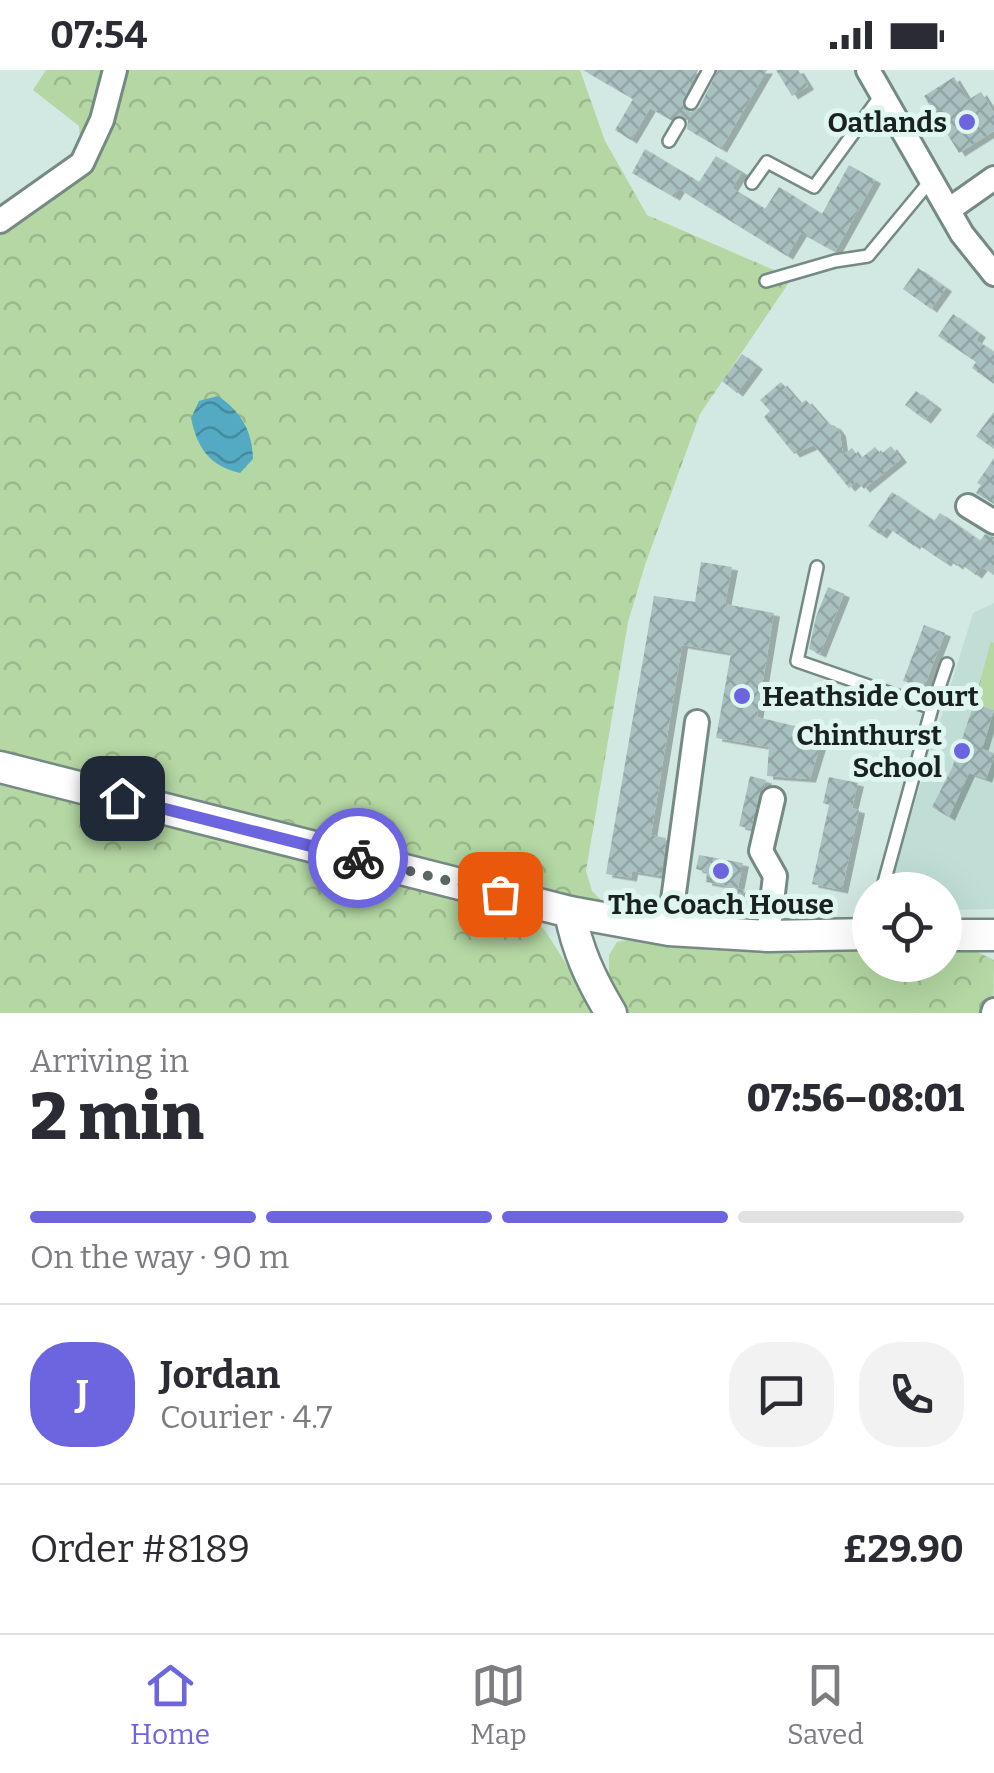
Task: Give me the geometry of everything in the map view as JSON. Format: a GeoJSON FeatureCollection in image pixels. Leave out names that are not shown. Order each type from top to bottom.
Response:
{"type":"FeatureCollection","features":[{"type":"Feature","properties":{"kind":"main road"},"geometry":{"type":"LineString","coordinates":[[0,766],[570,912],[669,930],[768,936],[852,934]]}},
{"type":"Feature","properties":{"kind":"main road"},"geometry":{"type":"LineString","coordinates":[[570,912],[587,973],[610,1013]]}},
{"type":"Feature","properties":{"kind":"main road"},"geometry":{"type":"LineString","coordinates":[[962,935],[994,935]]}},
{"type":"Feature","properties":{"kind":"street"},"geometry":{"type":"LineString","coordinates":[[2,216],[82,163],[102,120],[114,70]]}},
{"type":"Feature","properties":{"kind":"street"},"geometry":{"type":"LineString","coordinates":[[868,70],[962,234],[994,274]]}},
{"type":"Feature","properties":{"kind":"street"},"geometry":{"type":"LineString","coordinates":[[950,209],[994,178]]}},
{"type":"Feature","properties":{"kind":"street"},"geometry":{"type":"LineString","coordinates":[[968,506],[994,522]]}},
{"type":"Feature","properties":{"kind":"street"},"geometry":{"type":"LineString","coordinates":[[669,930],[697,722]]}},
{"type":"Feature","properties":{"kind":"street"},"geometry":{"type":"LineString","coordinates":[[768,936],[774,876],[761,851],[773,798]]}},
{"type":"Feature","properties":{"kind":"lane"},"geometry":{"type":"LineString","coordinates":[[691,104],[709,70]]}},
{"type":"Feature","properties":{"kind":"lane"},"geometry":{"type":"LineString","coordinates":[[752,184],[767,162],[814,186],[882,94]]}},
{"type":"Feature","properties":{"kind":"lane"},"geometry":{"type":"LineString","coordinates":[[669,141],[679,124]]}},
{"type":"Feature","properties":{"kind":"lane"},"geometry":{"type":"LineString","coordinates":[[766,282],[835,261],[868,256],[931,180]]}},
{"type":"Feature","properties":{"kind":"lane"},"geometry":{"type":"LineString","coordinates":[[818,566],[798,661],[932,708]]}},
{"type":"Feature","properties":{"kind":"lane"},"geometry":{"type":"LineString","coordinates":[[887,872],[947,664]]}},
{"type":"Feature","properties":{"kind":"shaded area","name":"Chinthurst School"},"geometry":{"type":"Polygon","coordinates":[[[994,603],[994,909],[962,910],[962,872],[894,872],[973,613],[994,603]]]}},
{"type":"Feature","properties":{"kind":"green space"},"geometry":{"type":"Polygon","coordinates":[[[46,70],[580,70],[605,141],[647,215],[792,278],[700,414],[645,565],[628,622],[586,871],[592,891],[605,904],[515,887],[0,751],[0,221],[82,163],[79,126],[33,90],[46,70]]]}},
{"type":"Feature","properties":{"kind":"green space"},"geometry":{"type":"Polygon","coordinates":[[[991,641],[994,643],[994,710],[974,704],[991,641]]]}},
{"type":"Feature","properties":{"kind":"green space"},"geometry":{"type":"Polygon","coordinates":[[[0,777],[530,915],[546,932],[578,983],[609,975],[609,955],[617,942],[631,939],[689,948],[852,947],[852,982],[962,982],[962,948],[994,960],[993,1013],[0,1013],[0,777]]]}},
{"type":"Feature","properties":{"kind":"water"},"geometry":{"type":"Polygon","coordinates":[[[218,396],[239,415],[248,431],[253,459],[240,473],[220,466],[206,454],[191,418],[199,401],[218,396]]]}},
{"type":"Feature","properties":{"kind":"building"},"geometry":{"type":"Polygon","coordinates":[[[583,70],[698,70],[682,102],[690,112],[699,108],[718,70],[767,70],[721,149],[687,129],[688,120],[683,116],[671,120],[650,108],[631,140],[615,130],[633,99],[583,70]]]}},
{"type":"Feature","properties":{"kind":"building"},"geometry":{"type":"Polygon","coordinates":[[[776,70],[798,70],[808,86],[792,96],[776,70]]]}},
{"type":"Feature","properties":{"kind":"building","name":"Oatlands"},"geometry":{"type":"Polygon","coordinates":[[[954,77],[968,100],[981,92],[994,113],[994,131],[959,153],[924,96],[954,77]]]}},
{"type":"Feature","properties":{"kind":"building"},"geometry":{"type":"Polygon","coordinates":[[[645,149],[699,182],[716,156],[742,172],[732,188],[765,209],[779,187],[822,214],[849,165],[875,180],[835,252],[801,233],[787,256],[679,189],[674,197],[632,173],[645,149]]]}},
{"type":"Feature","properties":{"kind":"building"},"geometry":{"type":"Polygon","coordinates":[[[918,268],[946,288],[931,309],[903,289],[918,268]]]}},
{"type":"Feature","properties":{"kind":"building"},"geometry":{"type":"Polygon","coordinates":[[[953,314],[980,334],[976,340],[994,352],[994,384],[972,368],[976,362],[938,336],[953,314]]]}},
{"type":"Feature","properties":{"kind":"building"},"geometry":{"type":"Polygon","coordinates":[[[742,354],[757,366],[737,393],[722,381],[742,354]]]}},
{"type":"Feature","properties":{"kind":"building"},"geometry":{"type":"Polygon","coordinates":[[[781,382],[800,404],[806,400],[826,423],[835,426],[843,455],[852,448],[860,459],[875,447],[881,454],[891,446],[901,459],[864,489],[857,481],[849,488],[814,445],[794,454],[764,417],[770,411],[760,400],[781,382]]]}},
{"type":"Feature","properties":{"kind":"building"},"geometry":{"type":"Polygon","coordinates":[[[916,391],[936,406],[925,420],[905,405],[916,391]]]}},
{"type":"Feature","properties":{"kind":"building"},"geometry":{"type":"Polygon","coordinates":[[[994,412],[994,449],[976,436],[994,412]]]}},
{"type":"Feature","properties":{"kind":"building"},"geometry":{"type":"Polygon","coordinates":[[[994,458],[994,504],[976,493],[981,485],[977,483],[994,458]]]}},
{"type":"Feature","properties":{"kind":"building"},"geometry":{"type":"Polygon","coordinates":[[[892,492],[934,521],[940,513],[980,541],[985,534],[994,537],[994,575],[982,567],[976,575],[959,563],[957,566],[948,559],[945,563],[887,527],[881,535],[868,526],[892,492]]]}},
{"type":"Feature","properties":{"kind":"building","name":"Heathside Court"},"geometry":{"type":"Polygon","coordinates":[[[701,562],[732,567],[725,604],[774,613],[757,717],[824,733],[810,779],[767,776],[769,747],[716,738],[731,653],[682,645],[651,835],[666,838],[661,876],[632,871],[631,878],[606,874],[654,596],[695,602],[701,562]]]}},
{"type":"Feature","properties":{"kind":"building"},"geometry":{"type":"Polygon","coordinates":[[[828,587],[844,594],[820,654],[809,649],[828,587]]]}},
{"type":"Feature","properties":{"kind":"building"},"geometry":{"type":"Polygon","coordinates":[[[924,625],[945,633],[924,687],[903,681],[924,625]]]}},
{"type":"Feature","properties":{"kind":"building"},"geometry":{"type":"Polygon","coordinates":[[[974,704],[994,710],[982,749],[994,753],[994,757],[986,779],[969,773],[949,817],[932,807],[952,768],[974,704]]]}},
{"type":"Feature","properties":{"kind":"building"},"geometry":{"type":"Polygon","coordinates":[[[750,776],[766,780],[751,829],[739,826],[750,776]]]}},
{"type":"Feature","properties":{"kind":"building"},"geometry":{"type":"Polygon","coordinates":[[[829,777],[858,783],[852,808],[859,810],[842,890],[812,884],[829,805],[823,803],[829,777]]]}},
{"type":"Feature","properties":{"kind":"building","name":"The Coach House"},"geometry":{"type":"Polygon","coordinates":[[[699,855],[743,863],[738,888],[706,882],[707,872],[696,869],[699,855]]]}},
{"type":"Feature","properties":{"kind":"building"},"geometry":{"type":"Polygon","coordinates":[[[725,886],[744,890],[738,915],[719,914],[725,886]]]}},
{"type":"Feature","properties":{"kind":"way so far"},"geometry":{"type":"LineString","coordinates":[[358,858],[500,894]]}},
{"type":"Feature","properties":{"kind":"place","name":"Oatlands"},"geometry":{"type":"Point","coordinates":[967,122]}},
{"type":"Feature","properties":{"kind":"place","name":"Heathside Court"},"geometry":{"type":"Point","coordinates":[742,696]}},
{"type":"Feature","properties":{"kind":"place","name":"Chinthurst School"},"geometry":{"type":"Point","coordinates":[962,751]}},
{"type":"Feature","properties":{"kind":"place","name":"The Coach House"},"geometry":{"type":"Point","coordinates":[721,871]}},
{"type":"Feature","properties":{"kind":"route"},"geometry":{"type":"LineString","coordinates":[[122,798],[358,858]]}}]}
